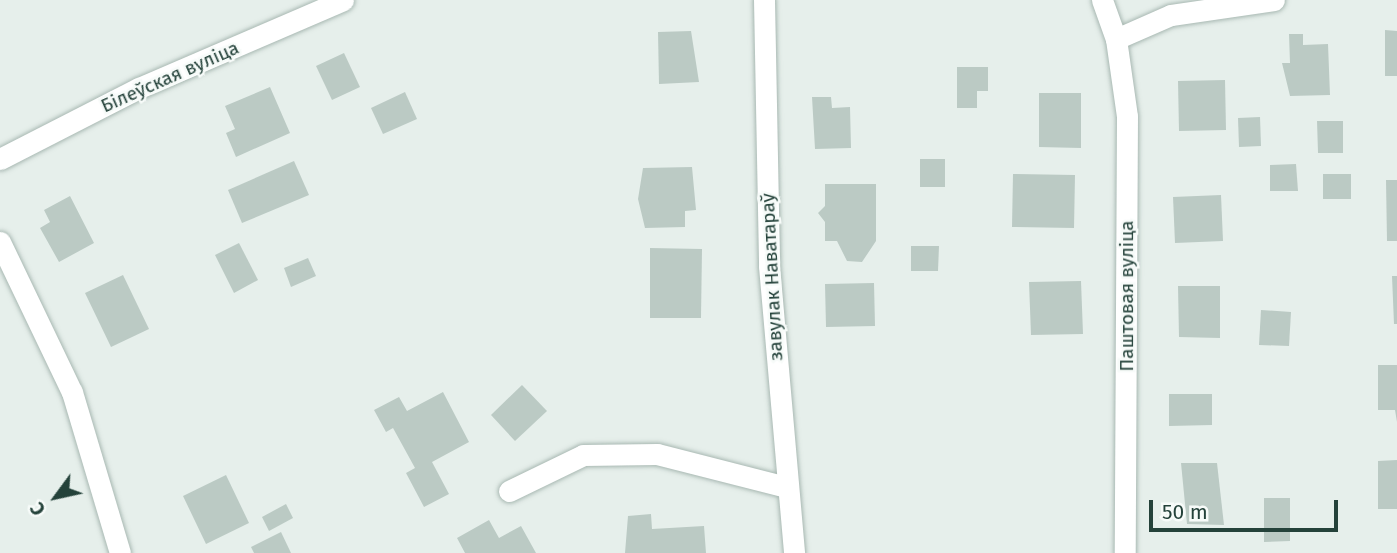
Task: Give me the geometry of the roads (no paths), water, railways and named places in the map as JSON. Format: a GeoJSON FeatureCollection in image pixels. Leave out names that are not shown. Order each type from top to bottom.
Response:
{"type":"FeatureCollection","features":[{"type":"Feature","properties":{"kind":"street","name":"Білеўская вуліца"},"geometry":{"type":"LineString","coordinates":[[0,159],[139,88],[343,0]]}},
{"type":"Feature","properties":{"kind":"street","name":"завулак Наватараў"},"geometry":{"type":"LineString","coordinates":[[765,0],[769,266],[786,487],[794,553]]}},
{"type":"Feature","properties":{"kind":"street"},"geometry":{"type":"LineString","coordinates":[[1102,0],[1116,39],[1171,15],[1274,0]]}},
{"type":"Feature","properties":{"kind":"street","name":"Паштовая вуліца"},"geometry":{"type":"LineString","coordinates":[[1116,39],[1127,116],[1125,553]]}},
{"type":"Feature","properties":{"kind":"street"},"geometry":{"type":"LineString","coordinates":[[0,242],[72,392],[120,553]]}},
{"type":"Feature","properties":{"kind":"street"},"geometry":{"type":"LineString","coordinates":[[509,491],[583,456],[657,454],[786,487]]}}]}
